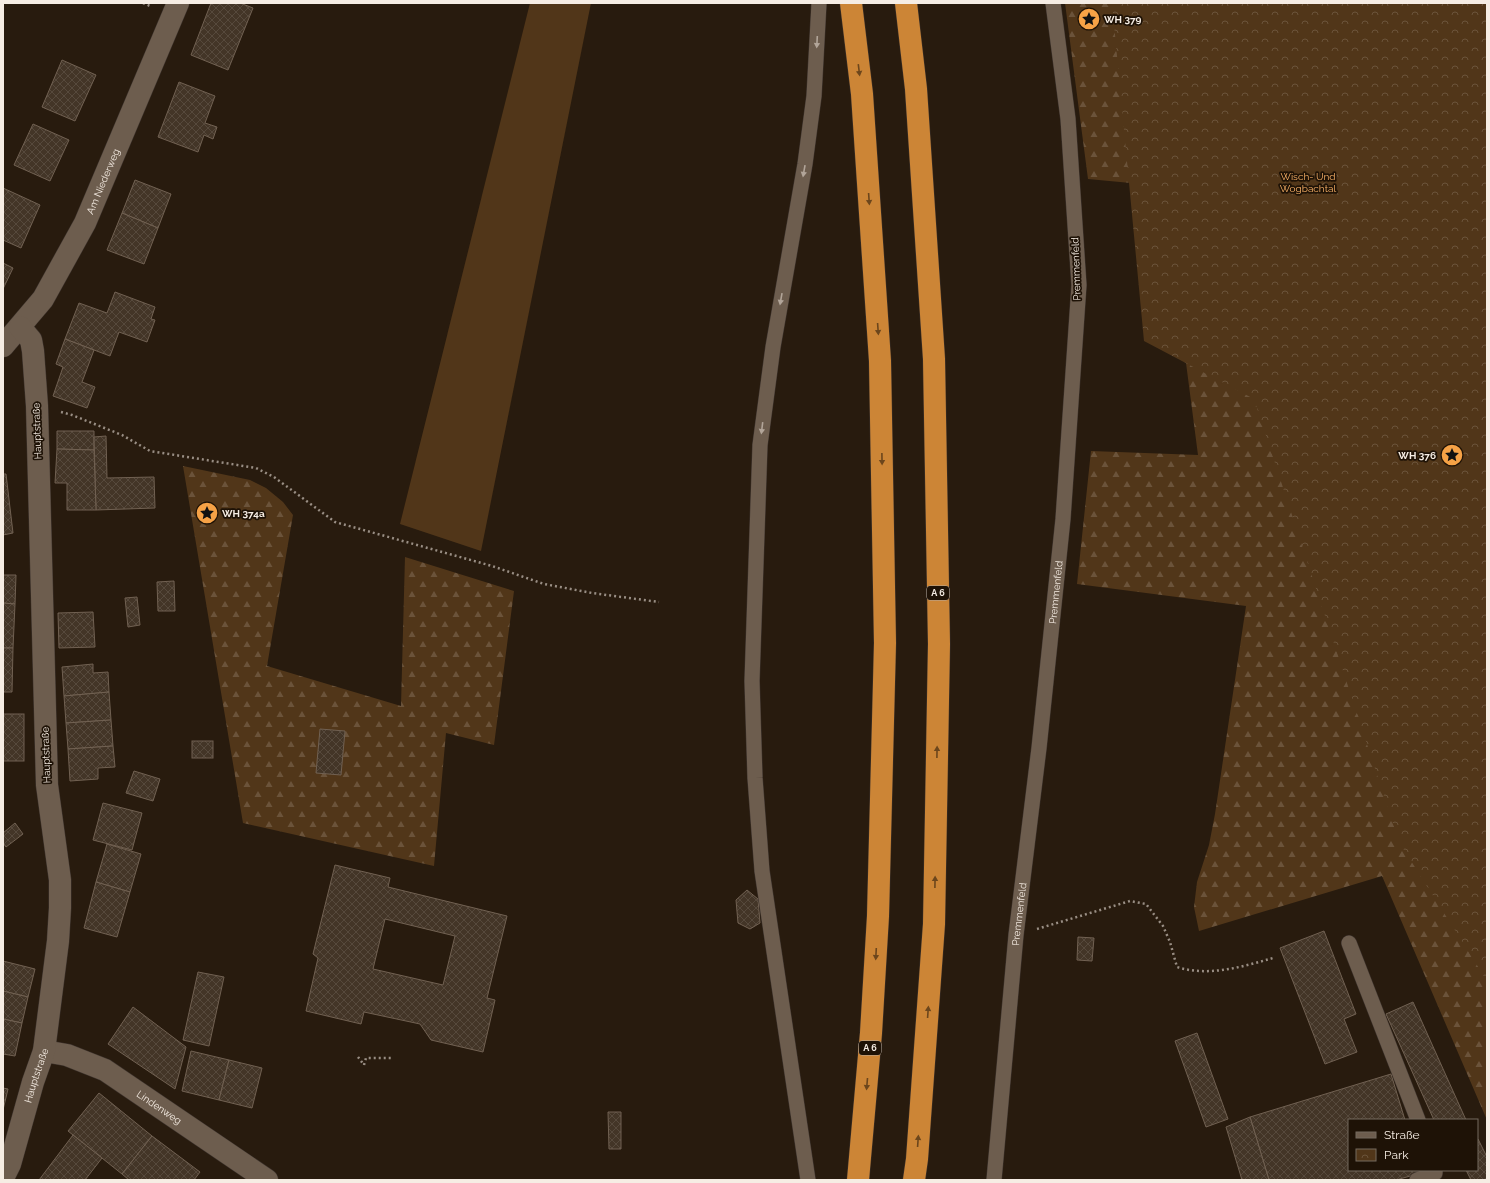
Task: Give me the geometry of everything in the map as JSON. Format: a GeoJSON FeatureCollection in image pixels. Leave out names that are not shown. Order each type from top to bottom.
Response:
{"type":"FeatureCollection","features":[{"type":"Feature","properties":{"kind":"highway","name":"A 6"},"geometry":{"type":"LineString","coordinates":[[851,3],[862,94],[880,361],[885,643],[878,923],[871,1033],[858,1180]]}},
{"type":"Feature","properties":{"kind":"highway","name":"A 6"},"geometry":{"type":"LineString","coordinates":[[906,3],[916,89],[934,359],[939,644],[934,924],[917,1159],[914,1180]]}},
{"type":"Feature","properties":{"kind":"street","name":"Am Niederweg"},"geometry":{"type":"LineString","coordinates":[[3,346],[43,300],[85,222],[178,3]]}},
{"type":"Feature","properties":{"kind":"street","name":"Hauptstraße"},"geometry":{"type":"LineString","coordinates":[[3,1178],[10,1164],[33,1082],[44,1051],[58,941],[60,908],[60,880],[47,784],[37,406],[31,340],[20,327]]}},
{"type":"Feature","properties":{"kind":"street","name":"Lindenweg"},"geometry":{"type":"LineString","coordinates":[[44,1051],[67,1055],[105,1070],[267,1180]]}},
{"type":"Feature","properties":{"kind":"lane"},"geometry":{"type":"LineString","coordinates":[[808,1180],[762,871],[755,778],[752,681],[760,445],[773,347],[805,164],[814,96],[819,3]]}},
{"type":"Feature","properties":{"kind":"lane","name":"Premmenfeld"},"geometry":{"type":"LineString","coordinates":[[994,1180],[1016,935],[1039,748],[1063,520],[1079,285],[1068,119],[1053,3]]}},
{"type":"Feature","properties":{"kind":"lane"},"geometry":{"type":"LineString","coordinates":[[1349,942],[1418,1119]]}},
{"type":"Feature","properties":{"kind":"lane"},"geometry":{"type":"LineString","coordinates":[[1417,1180],[1435,1173],[1435,1171]]}},
{"type":"Feature","properties":{"kind":"path"},"geometry":{"type":"LineString","coordinates":[[37,406],[72,415],[122,434],[150,451],[256,468],[274,477],[336,522],[492,566],[544,584],[592,593],[659,602]]}},
{"type":"Feature","properties":{"kind":"path"},"geometry":{"type":"LineString","coordinates":[[1016,935],[1130,901],[1146,904],[1163,926],[1170,942],[1177,966],[1190,971],[1238,968],[1273,958]]}},
{"type":"Feature","properties":{"kind":"path"},"geometry":{"type":"LineString","coordinates":[[358,1057],[364,1065],[366,1058],[391,1058]]}},
{"type":"Feature","properties":{"kind":"green space"},"geometry":{"type":"Polygon","coordinates":[[[530,3],[591,3],[481,551],[400,524],[530,3]]]}},
{"type":"Feature","properties":{"kind":"green space","name":"Wisch- Und Wogbachtal"},"geometry":{"type":"Polygon","coordinates":[[[1065,3],[1487,3],[1487,1120],[1382,876],[1199,931],[1194,907],[1197,882],[1209,845],[1215,814],[1246,606],[1077,584],[1091,451],[1198,455],[1163,186],[1088,179],[1065,3]]]}},
{"type":"Feature","properties":{"kind":"green space","name":"Wisch- Und Wogbachtal"},"geometry":{"type":"Polygon","coordinates":[[[1112,3],[1487,3],[1487,981],[1399,842],[1254,399],[1144,341],[1112,3]]]}},
{"type":"Feature","properties":{"kind":"green space"},"geometry":{"type":"Polygon","coordinates":[[[183,466],[250,480],[266,488],[283,502],[293,515],[267,666],[401,706],[405,557],[514,591],[494,745],[446,733],[434,866],[243,823],[183,466]]]}},
{"type":"Feature","properties":{"kind":"building"},"geometry":{"type":"Polygon","coordinates":[[[211,3],[240,3],[253,8],[228,70],[191,55],[211,3]]]}},
{"type":"Feature","properties":{"kind":"building"},"geometry":{"type":"Polygon","coordinates":[[[62,60],[96,75],[75,121],[42,107],[62,60]]]}},
{"type":"Feature","properties":{"kind":"building"},"geometry":{"type":"Polygon","coordinates":[[[179,82],[215,96],[205,123],[217,127],[213,139],[204,135],[198,152],[158,137],[179,82]]]}},
{"type":"Feature","properties":{"kind":"building"},"geometry":{"type":"Polygon","coordinates":[[[33,124],[69,140],[50,181],[14,165],[33,124]]]}},
{"type":"Feature","properties":{"kind":"building"},"geometry":{"type":"Polygon","coordinates":[[[135,180],[171,194],[158,228],[122,213],[135,180]]]}},
{"type":"Feature","properties":{"kind":"building"},"geometry":{"type":"Polygon","coordinates":[[[3,188],[40,205],[21,248],[3,240],[3,188]]]}},
{"type":"Feature","properties":{"kind":"building"},"geometry":{"type":"Polygon","coordinates":[[[122,213],[158,228],[144,264],[107,250],[122,213]]]}},
{"type":"Feature","properties":{"kind":"building"},"geometry":{"type":"Polygon","coordinates":[[[3,263],[13,268],[3,289],[3,263]]]}},
{"type":"Feature","properties":{"kind":"building"},"geometry":{"type":"Polygon","coordinates":[[[115,292],[155,307],[151,319],[155,320],[147,342],[119,332],[110,356],[65,339],[79,303],[107,313],[115,292]]]}},
{"type":"Feature","properties":{"kind":"building"},"geometry":{"type":"Polygon","coordinates":[[[65,339],[94,350],[82,382],[95,387],[87,408],[53,396],[63,367],[56,364],[65,339]]]}},
{"type":"Feature","properties":{"kind":"building"},"geometry":{"type":"Polygon","coordinates":[[[57,431],[94,431],[94,450],[57,449],[57,431]]]}},
{"type":"Feature","properties":{"kind":"building"},"geometry":{"type":"Polygon","coordinates":[[[106,436],[107,478],[154,477],[155,508],[96,510],[94,437],[106,436]]]}},
{"type":"Feature","properties":{"kind":"building"},"geometry":{"type":"Polygon","coordinates":[[[57,449],[94,450],[96,510],[67,510],[67,483],[55,483],[57,449]]]}},
{"type":"Feature","properties":{"kind":"building"},"geometry":{"type":"Polygon","coordinates":[[[3,474],[6,474],[13,533],[3,535],[3,474]]]}},
{"type":"Feature","properties":{"kind":"building"},"geometry":{"type":"Polygon","coordinates":[[[3,575],[16,575],[15,604],[3,603],[3,575]]]}},
{"type":"Feature","properties":{"kind":"building"},"geometry":{"type":"Polygon","coordinates":[[[174,581],[175,611],[158,611],[157,582],[174,581]]]}},
{"type":"Feature","properties":{"kind":"building"},"geometry":{"type":"Polygon","coordinates":[[[137,597],[140,625],[128,627],[125,598],[137,597]]]}},
{"type":"Feature","properties":{"kind":"building"},"geometry":{"type":"Polygon","coordinates":[[[3,603],[15,604],[13,648],[3,648],[3,603]]]}},
{"type":"Feature","properties":{"kind":"building"},"geometry":{"type":"Polygon","coordinates":[[[93,612],[95,647],[59,648],[58,613],[93,612]]]}},
{"type":"Feature","properties":{"kind":"building"},"geometry":{"type":"Polygon","coordinates":[[[3,648],[13,648],[12,692],[3,692],[3,648]]]}},
{"type":"Feature","properties":{"kind":"building"},"geometry":{"type":"Polygon","coordinates":[[[93,664],[93,673],[108,672],[109,692],[64,696],[62,667],[93,664]]]}},
{"type":"Feature","properties":{"kind":"building"},"geometry":{"type":"Polygon","coordinates":[[[109,692],[111,720],[66,723],[64,696],[109,692]]]}},
{"type":"Feature","properties":{"kind":"building"},"geometry":{"type":"Polygon","coordinates":[[[3,714],[24,714],[24,761],[3,761],[3,714]]]}},
{"type":"Feature","properties":{"kind":"building"},"geometry":{"type":"Polygon","coordinates":[[[111,720],[113,746],[68,749],[66,723],[111,720]]]}},
{"type":"Feature","properties":{"kind":"building"},"geometry":{"type":"Polygon","coordinates":[[[320,729],[345,731],[341,775],[316,773],[320,729]]]}},
{"type":"Feature","properties":{"kind":"building"},"geometry":{"type":"Polygon","coordinates":[[[192,741],[213,741],[213,758],[192,758],[192,741]]]}},
{"type":"Feature","properties":{"kind":"building"},"geometry":{"type":"Polygon","coordinates":[[[113,746],[115,767],[98,768],[98,779],[70,781],[68,749],[113,746]]]}},
{"type":"Feature","properties":{"kind":"building"},"geometry":{"type":"Polygon","coordinates":[[[134,771],[160,779],[153,801],[126,793],[134,771]]]}},
{"type":"Feature","properties":{"kind":"building"},"geometry":{"type":"Polygon","coordinates":[[[103,803],[142,813],[132,850],[93,840],[103,803]]]}},
{"type":"Feature","properties":{"kind":"building"},"geometry":{"type":"Polygon","coordinates":[[[15,823],[23,834],[6,847],[3,843],[3,833],[15,823]]]}},
{"type":"Feature","properties":{"kind":"building"},"geometry":{"type":"Polygon","coordinates":[[[107,844],[141,854],[130,892],[96,882],[107,844]]]}},
{"type":"Feature","properties":{"kind":"building"},"geometry":{"type":"Polygon","coordinates":[[[335,865],[390,878],[388,887],[507,916],[487,998],[495,1000],[483,1052],[431,1040],[420,1024],[364,1012],[361,1024],[306,1011],[318,958],[313,954],[335,865]],[[385,919],[373,969],[443,985],[455,936],[385,919]]]}},
{"type":"Feature","properties":{"kind":"building"},"geometry":{"type":"Polygon","coordinates":[[[96,882],[130,892],[117,937],[84,928],[96,882]]]}},
{"type":"Feature","properties":{"kind":"building"},"geometry":{"type":"Polygon","coordinates":[[[747,890],[758,899],[760,923],[750,929],[738,923],[736,900],[747,890]]]}},
{"type":"Feature","properties":{"kind":"building"},"geometry":{"type":"Polygon","coordinates":[[[1324,931],[1356,1014],[1344,1019],[1357,1052],[1325,1064],[1280,948],[1324,931]]]}},
{"type":"Feature","properties":{"kind":"building"},"geometry":{"type":"Polygon","coordinates":[[[1078,937],[1094,938],[1092,961],[1077,960],[1078,937]]]}},
{"type":"Feature","properties":{"kind":"building"},"geometry":{"type":"Polygon","coordinates":[[[3,961],[35,969],[28,997],[3,991],[3,961]]]}},
{"type":"Feature","properties":{"kind":"building"},"geometry":{"type":"Polygon","coordinates":[[[198,972],[224,977],[209,1046],[183,1040],[198,972]]]}},
{"type":"Feature","properties":{"kind":"building"},"geometry":{"type":"Polygon","coordinates":[[[3,991],[28,997],[22,1023],[3,1019],[3,991]]]}},
{"type":"Feature","properties":{"kind":"building"},"geometry":{"type":"Polygon","coordinates":[[[1413,1002],[1466,1119],[1434,1119],[1386,1014],[1413,1002]]]}},
{"type":"Feature","properties":{"kind":"building"},"geometry":{"type":"Polygon","coordinates":[[[133,1007],[186,1047],[175,1089],[108,1044],[133,1007]]]}},
{"type":"Feature","properties":{"kind":"building"},"geometry":{"type":"Polygon","coordinates":[[[3,1019],[22,1023],[15,1056],[3,1054],[3,1019]]]}},
{"type":"Feature","properties":{"kind":"building"},"geometry":{"type":"Polygon","coordinates":[[[1197,1033],[1228,1119],[1206,1127],[1175,1041],[1197,1033]]]}},
{"type":"Feature","properties":{"kind":"building"},"geometry":{"type":"Polygon","coordinates":[[[191,1051],[229,1060],[219,1100],[182,1091],[191,1051]]]}},
{"type":"Feature","properties":{"kind":"building"},"geometry":{"type":"Polygon","coordinates":[[[229,1060],[262,1068],[252,1108],[219,1100],[229,1060]]]}},
{"type":"Feature","properties":{"kind":"building"},"geometry":{"type":"Polygon","coordinates":[[[1391,1074],[1405,1119],[1348,1119],[1348,1171],[1420,1171],[1421,1173],[1396,1180],[1269,1180],[1250,1117],[1391,1074]]]}},
{"type":"Feature","properties":{"kind":"building"},"geometry":{"type":"Polygon","coordinates":[[[3,1088],[8,1089],[3,1110],[3,1088]]]}},
{"type":"Feature","properties":{"kind":"building"},"geometry":{"type":"Polygon","coordinates":[[[99,1093],[152,1136],[122,1174],[68,1131],[99,1093]]]}},
{"type":"Feature","properties":{"kind":"building"},"geometry":{"type":"Polygon","coordinates":[[[608,1112],[621,1112],[621,1149],[609,1149],[608,1112]]]}},
{"type":"Feature","properties":{"kind":"building"},"geometry":{"type":"Polygon","coordinates":[[[1250,1117],[1269,1180],[1242,1180],[1226,1127],[1250,1117]]]}},
{"type":"Feature","properties":{"kind":"building"},"geometry":{"type":"Polygon","coordinates":[[[73,1135],[102,1158],[85,1180],[39,1180],[73,1135]]]}},
{"type":"Feature","properties":{"kind":"building"},"geometry":{"type":"Polygon","coordinates":[[[152,1136],[200,1172],[194,1180],[129,1180],[122,1174],[152,1136]]]}},
{"type":"Feature","properties":{"kind":"building"},"geometry":{"type":"Polygon","coordinates":[[[1478,1139],[1487,1157],[1487,1180],[1471,1180],[1466,1171],[1478,1171],[1478,1139]]]}},
{"type":"Feature","properties":{"kind":"place","name":"WH 379"},"geometry":{"type":"Point","coordinates":[1089,19]}},
{"type":"Feature","properties":{"kind":"place","name":"WH 376"},"geometry":{"type":"Point","coordinates":[1452,455]}},
{"type":"Feature","properties":{"kind":"place","name":"WH 374a"},"geometry":{"type":"Point","coordinates":[207,513]}}]}
